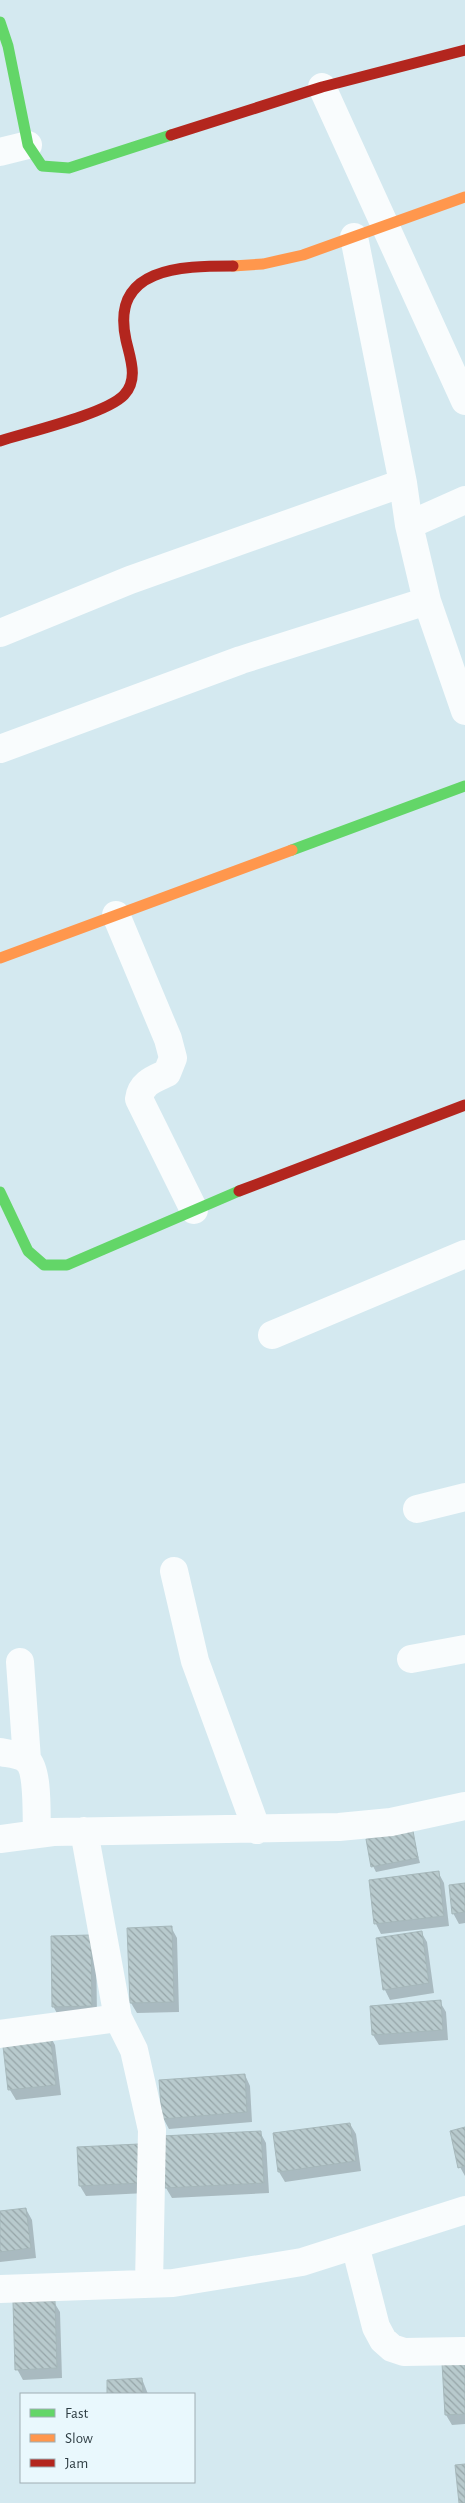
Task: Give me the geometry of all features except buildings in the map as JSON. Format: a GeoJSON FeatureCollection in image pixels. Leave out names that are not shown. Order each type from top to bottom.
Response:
{"type":"FeatureCollection","features":[{"type":"Feature","properties":{"kind":"street"},"geometry":{"type":"LineString","coordinates":[[0,22],[8,46],[28,145],[42,166],[69,168],[322,87],[465,50]]}},
{"type":"Feature","properties":{"kind":"street"},"geometry":{"type":"LineString","coordinates":[[322,87],[465,401]]}},
{"type":"Feature","properties":{"kind":"street"},"geometry":{"type":"LineString","coordinates":[[0,152],[28,145]]}},
{"type":"Feature","properties":{"kind":"street"},"geometry":{"type":"LineString","coordinates":[[0,441],[105,406],[125,395],[134,376],[121,321],[126,298],[140,284],[163,273],[193,265],[250,266],[305,256],[465,197]]}},
{"type":"Feature","properties":{"kind":"street"},"geometry":{"type":"LineString","coordinates":[[354,237],[404,483],[409,524],[427,601],[465,711]]}},
{"type":"Feature","properties":{"kind":"street"},"geometry":{"type":"LineString","coordinates":[[0,633],[130,580],[404,483]]}},
{"type":"Feature","properties":{"kind":"street"},"geometry":{"type":"LineString","coordinates":[[409,524],[465,500]]}},
{"type":"Feature","properties":{"kind":"street"},"geometry":{"type":"LineString","coordinates":[[0,748],[241,660],[427,601]]}},
{"type":"Feature","properties":{"kind":"street"},"geometry":{"type":"LineString","coordinates":[[0,958],[465,786]]}},
{"type":"Feature","properties":{"kind":"street"},"geometry":{"type":"LineString","coordinates":[[116,915],[168,1039],[173,1058],[168,1073],[148,1082],[140,1090],[140,1099],[194,1210]]}},
{"type":"Feature","properties":{"kind":"street"},"geometry":{"type":"LineString","coordinates":[[0,1192],[28,1251],[44,1266],[67,1265],[263,1181],[465,1105]]}},
{"type":"Feature","properties":{"kind":"street"},"geometry":{"type":"LineString","coordinates":[[272,1335],[465,1254]]}},
{"type":"Feature","properties":{"kind":"street"},"geometry":{"type":"LineString","coordinates":[[417,1509],[465,1497]]}},
{"type":"Feature","properties":{"kind":"street"},"geometry":{"type":"LineString","coordinates":[[174,1571],[195,1661],[257,1830]]}},
{"type":"Feature","properties":{"kind":"street"},"geometry":{"type":"LineString","coordinates":[[411,1659],[465,1649]]}},
{"type":"Feature","properties":{"kind":"street"},"geometry":{"type":"LineString","coordinates":[[20,1662],[27,1760],[34,1772],[37,1834]]}},
{"type":"Feature","properties":{"kind":"street"},"geometry":{"type":"LineString","coordinates":[[0,1752],[18,1755],[27,1760]]}},
{"type":"Feature","properties":{"kind":"street"},"geometry":{"type":"LineString","coordinates":[[0,1839],[84,1831],[257,1830],[339,1827],[391,1822],[465,1806]]}},
{"type":"Feature","properties":{"kind":"street"},"geometry":{"type":"LineString","coordinates":[[84,1831],[118,2018],[134,2050],[152,2130],[149,2284]]}},
{"type":"Feature","properties":{"kind":"street"},"geometry":{"type":"LineString","coordinates":[[0,2034],[118,2018]]}},
{"type":"Feature","properties":{"kind":"street"},"geometry":{"type":"LineString","coordinates":[[0,2289],[172,2283],[302,2262],[465,2210]]}},
{"type":"Feature","properties":{"kind":"street"},"geometry":{"type":"LineString","coordinates":[[355,2245],[376,2328],[382,2340],[392,2348],[404,2352],[465,2351]]}},
{"type":"Feature","properties":{"kind":"traffic: fast"},"geometry":{"type":"LineString","coordinates":[[0,22],[8,46],[28,145],[42,166],[69,168],[171,135]]}},
{"type":"Feature","properties":{"kind":"traffic: fast"},"geometry":{"type":"LineString","coordinates":[[292,850],[465,786]]}},
{"type":"Feature","properties":{"kind":"traffic: fast"},"geometry":{"type":"LineString","coordinates":[[0,1192],[28,1251],[44,1265],[67,1265],[239,1191]]}},
{"type":"Feature","properties":{"kind":"traffic: slow"},"geometry":{"type":"LineString","coordinates":[[233,266],[263,264],[303,255],[465,197]]}},
{"type":"Feature","properties":{"kind":"traffic: slow"},"geometry":{"type":"LineString","coordinates":[[0,958],[292,850]]}},
{"type":"Feature","properties":{"kind":"traffic: jam"},"geometry":{"type":"LineString","coordinates":[[171,135],[322,87],[465,50]]}},
{"type":"Feature","properties":{"kind":"traffic: jam"},"geometry":{"type":"LineString","coordinates":[[0,441],[84,416],[115,402],[124,395],[129,389],[132,375],[124,316],[129,298],[139,285],[154,276],[172,270],[192,267],[233,266]]}},
{"type":"Feature","properties":{"kind":"traffic: jam"},"geometry":{"type":"LineString","coordinates":[[239,1191],[465,1105]]}}]}
